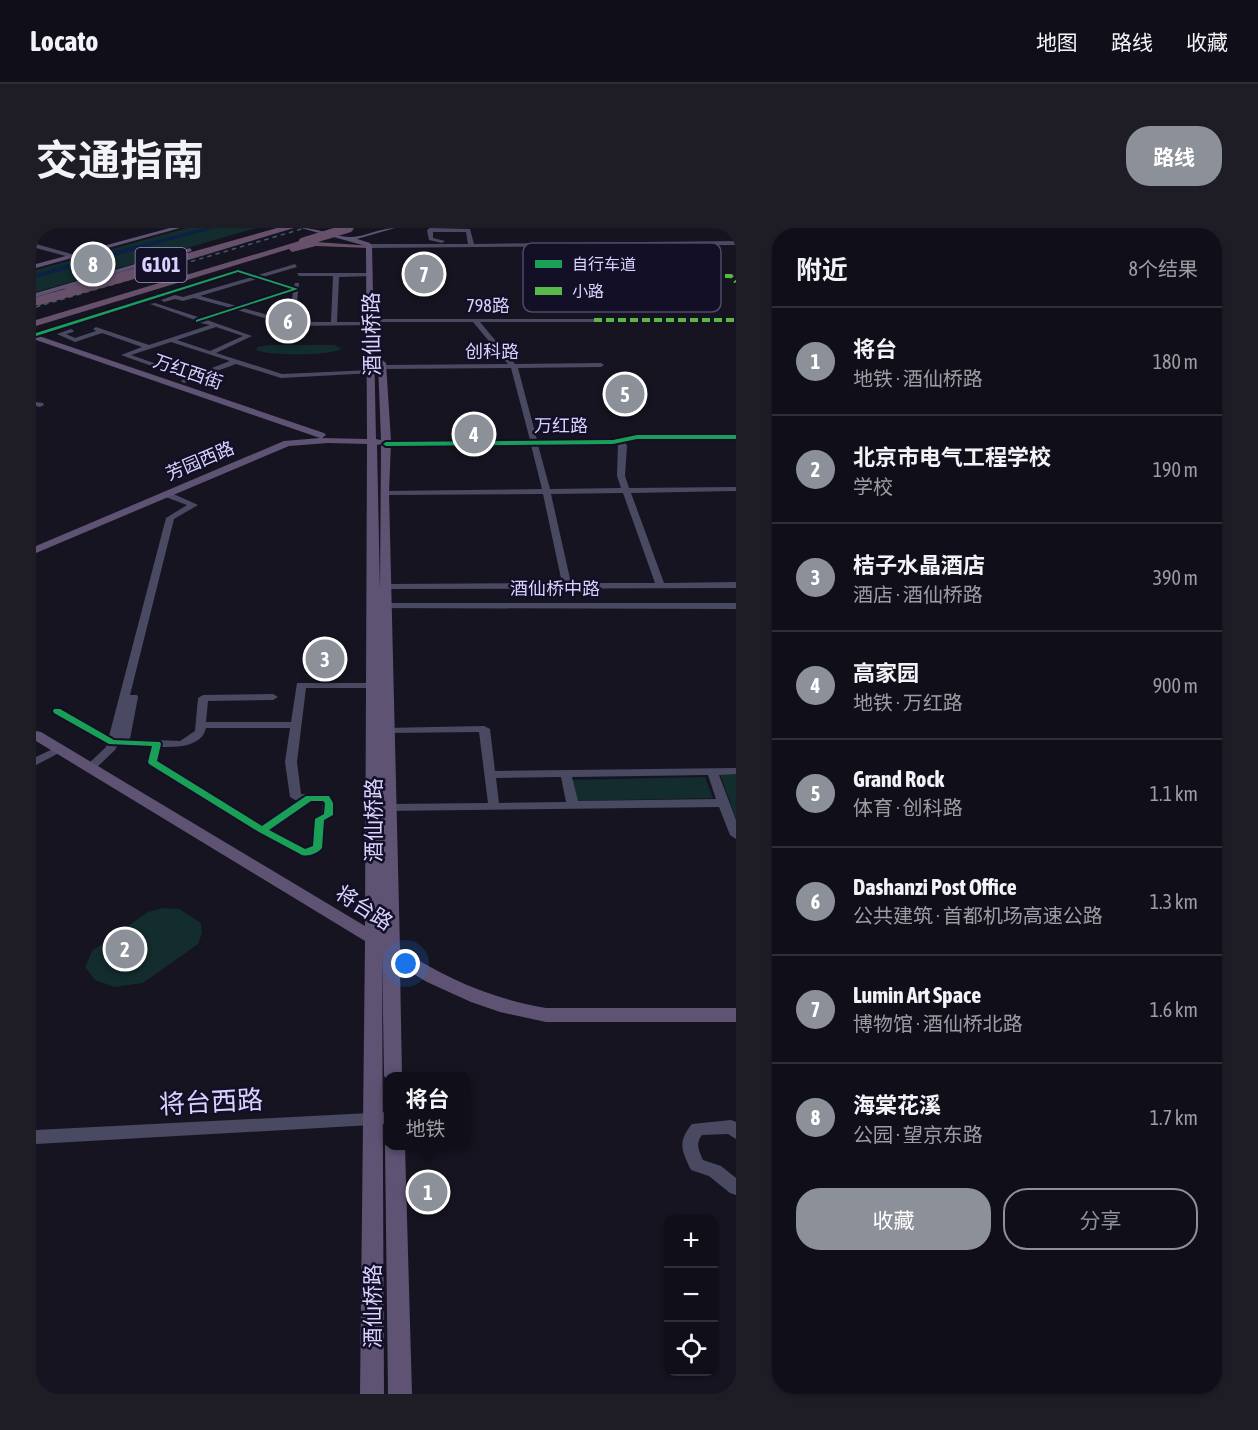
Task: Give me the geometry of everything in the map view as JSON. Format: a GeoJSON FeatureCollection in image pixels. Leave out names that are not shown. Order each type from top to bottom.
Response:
{"type":"FeatureCollection","features":[{"type":"Feature","properties":{"kind":"highway","name":"G101"},"geometry":{"type":"LineString","coordinates":[[36,299],[276,228]]}},
{"type":"Feature","properties":{"kind":"highway","name":"G101"},"geometry":{"type":"LineString","coordinates":[[36,299],[285,228]]}},
{"type":"Feature","properties":{"kind":"highway"},"geometry":{"type":"LineString","coordinates":[[151,289],[339,228]]}},
{"type":"Feature","properties":{"kind":"highway"},"geometry":{"type":"LineString","coordinates":[[147,266],[152,274],[165,275],[235,255],[349,228]]}},
{"type":"Feature","properties":{"kind":"highway"},"geometry":{"type":"LineString","coordinates":[[53,315],[304,246],[372,244]]}},
{"type":"Feature","properties":{"kind":"highway"},"geometry":{"type":"LineString","coordinates":[[36,321],[268,249]]}},
{"type":"Feature","properties":{"kind":"highway"},"geometry":{"type":"LineString","coordinates":[[36,299],[189,251]]}},
{"type":"Feature","properties":{"kind":"highway"},"geometry":{"type":"LineString","coordinates":[[36,299],[203,254]]}},
{"type":"Feature","properties":{"kind":"main road"},"geometry":{"type":"LineString","coordinates":[[36,264],[161,228]]}},
{"type":"Feature","properties":{"kind":"main road"},"geometry":{"type":"LineString","coordinates":[[69,255],[177,228]]}},
{"type":"Feature","properties":{"kind":"main road"},"geometry":{"type":"LineString","coordinates":[[36,299],[268,228]]}},
{"type":"Feature","properties":{"kind":"main road"},"geometry":{"type":"LineString","coordinates":[[147,266],[203,254],[291,228]]}},
{"type":"Feature","properties":{"kind":"main road"},"geometry":{"type":"LineString","coordinates":[[304,228],[372,244]]}},
{"type":"Feature","properties":{"kind":"main road"},"geometry":{"type":"LineString","coordinates":[[314,228],[372,244]]}},
{"type":"Feature","properties":{"kind":"main road"},"geometry":{"type":"LineString","coordinates":[[355,238],[392,228]]}},
{"type":"Feature","properties":{"kind":"main road"},"geometry":{"type":"LineString","coordinates":[[372,244],[382,232]]}},
{"type":"Feature","properties":{"kind":"main road","name":"酒仙桥路"},"geometry":{"type":"LineString","coordinates":[[372,244],[370,275],[372,438],[388,730],[393,1072]]}},
{"type":"Feature","properties":{"kind":"main road","name":"酒仙桥路"},"geometry":{"type":"LineString","coordinates":[[372,244],[380,283]]}},
{"type":"Feature","properties":{"kind":"main road","name":"酒仙桥路"},"geometry":{"type":"LineString","coordinates":[[381,311],[382,332]]}},
{"type":"Feature","properties":{"kind":"main road","name":"万红西街"},"geometry":{"type":"LineString","coordinates":[[36,336],[304,431],[330,436]]}},
{"type":"Feature","properties":{"kind":"main road","name":"万红西街"},"geometry":{"type":"LineString","coordinates":[[36,343],[253,418],[270,426]]}},
{"type":"Feature","properties":{"kind":"main road","name":"酒仙桥路"},"geometry":{"type":"LineString","coordinates":[[372,1394],[381,1118],[374,939],[374,685],[381,606],[387,587],[384,493],[386,443],[382,352]]}},
{"type":"Feature","properties":{"kind":"main road","name":"芳园西路"},"geometry":{"type":"LineString","coordinates":[[36,544],[266,445],[330,436],[372,438],[386,443]]}},
{"type":"Feature","properties":{"kind":"main road","name":"芳园西路"},"geometry":{"type":"LineString","coordinates":[[36,550],[287,443],[305,440],[372,438]]}},
{"type":"Feature","properties":{"kind":"main road","name":"将台路"},"geometry":{"type":"LineString","coordinates":[[36,735],[374,939],[391,952],[467,992],[528,1012],[736,1016]]}},
{"type":"Feature","properties":{"kind":"main road","name":"酒仙桥路"},"geometry":{"type":"LineString","coordinates":[[395,1150],[400,1394]]}},
{"type":"Feature","properties":{"kind":"street"},"geometry":{"type":"LineString","coordinates":[[470,242],[468,230],[430,230],[431,239],[436,241],[470,242],[603,243]]}},
{"type":"Feature","properties":{"kind":"street"},"geometry":{"type":"LineString","coordinates":[[372,244],[470,242]]}},
{"type":"Feature","properties":{"kind":"street"},"geometry":{"type":"LineString","coordinates":[[372,244],[523,244]]}},
{"type":"Feature","properties":{"kind":"street"},"geometry":{"type":"LineString","coordinates":[[721,244],[736,244]]}},
{"type":"Feature","properties":{"kind":"street"},"geometry":{"type":"LineString","coordinates":[[36,246],[69,255]]}},
{"type":"Feature","properties":{"kind":"street"},"geometry":{"type":"LineString","coordinates":[[282,266],[295,266]]}},
{"type":"Feature","properties":{"kind":"street"},"geometry":{"type":"LineString","coordinates":[[292,324],[299,274],[295,266]]}},
{"type":"Feature","properties":{"kind":"street"},"geometry":{"type":"LineString","coordinates":[[102,331],[75,340],[60,334],[175,297],[183,299],[295,266]]}},
{"type":"Feature","properties":{"kind":"street"},"geometry":{"type":"LineString","coordinates":[[36,336],[238,271],[254,278],[296,289]]}},
{"type":"Feature","properties":{"kind":"street"},"geometry":{"type":"LineString","coordinates":[[299,274],[370,275]]}},
{"type":"Feature","properties":{"kind":"street"},"geometry":{"type":"LineString","coordinates":[[334,324],[335,275]]}},
{"type":"Feature","properties":{"kind":"street"},"geometry":{"type":"LineString","coordinates":[[198,321],[296,289]]}},
{"type":"Feature","properties":{"kind":"street"},"geometry":{"type":"LineString","coordinates":[[194,296],[292,324],[372,324]]}},
{"type":"Feature","properties":{"kind":"street"},"geometry":{"type":"LineString","coordinates":[[153,304],[198,321],[249,336],[210,353]]}},
{"type":"Feature","properties":{"kind":"street","name":"798路"},"geometry":{"type":"LineString","coordinates":[[381,321],[594,320]]}},
{"type":"Feature","properties":{"kind":"street"},"geometry":{"type":"LineString","coordinates":[[475,321],[514,367],[547,492],[567,586]]}},
{"type":"Feature","properties":{"kind":"street"},"geometry":{"type":"LineString","coordinates":[[76,322],[149,346]]}},
{"type":"Feature","properties":{"kind":"street"},"geometry":{"type":"LineString","coordinates":[[191,378],[124,354],[214,326]]}},
{"type":"Feature","properties":{"kind":"street"},"geometry":{"type":"LineString","coordinates":[[171,340],[280,376],[372,372]]}},
{"type":"Feature","properties":{"kind":"street"},"geometry":{"type":"LineString","coordinates":[[174,385],[234,362]]}},
{"type":"Feature","properties":{"kind":"street","name":"创科路"},"geometry":{"type":"LineString","coordinates":[[382,367],[601,365]]}},
{"type":"Feature","properties":{"kind":"street","name":"万红路"},"geometry":{"type":"LineString","coordinates":[[386,443],[736,436]]}},
{"type":"Feature","properties":{"kind":"street","name":"万红路"},"geometry":{"type":"LineString","coordinates":[[532,441],[621,441],[637,437],[736,436]]}},
{"type":"Feature","properties":{"kind":"street"},"geometry":{"type":"LineString","coordinates":[[621,441],[623,446],[621,476],[660,585]]}},
{"type":"Feature","properties":{"kind":"street"},"geometry":{"type":"LineString","coordinates":[[384,493],[736,489]]}},
{"type":"Feature","properties":{"kind":"street"},"geometry":{"type":"LineString","coordinates":[[118,743],[170,518],[194,505],[166,494]]}},
{"type":"Feature","properties":{"kind":"street"},"geometry":{"type":"LineString","coordinates":[[387,587],[736,585]]}},
{"type":"Feature","properties":{"kind":"street","name":"酒仙桥中路"},"geometry":{"type":"LineString","coordinates":[[381,606],[736,606]]}},
{"type":"Feature","properties":{"kind":"street"},"geometry":{"type":"LineString","coordinates":[[157,744],[153,762],[262,830],[305,853],[317,848],[320,819],[328,815],[329,803],[326,798],[296,797],[291,762],[301,686],[374,685]]}},
{"type":"Feature","properties":{"kind":"street"},"geometry":{"type":"LineString","coordinates":[[90,768],[118,743],[133,697]]}},
{"type":"Feature","properties":{"kind":"street"},"geometry":{"type":"LineString","coordinates":[[57,711],[118,743],[183,744],[200,732],[203,698],[273,697]]}},
{"type":"Feature","properties":{"kind":"street"},"geometry":{"type":"LineString","coordinates":[[201,725],[296,725]]}},
{"type":"Feature","properties":{"kind":"street"},"geometry":{"type":"LineString","coordinates":[[388,730],[484,729],[494,807]]}},
{"type":"Feature","properties":{"kind":"street"},"geometry":{"type":"LineString","coordinates":[[36,762],[59,749]]}},
{"type":"Feature","properties":{"kind":"street"},"geometry":{"type":"LineString","coordinates":[[712,771],[736,835]]}},
{"type":"Feature","properties":{"kind":"street"},"geometry":{"type":"LineString","coordinates":[[490,775],[736,771]]}},
{"type":"Feature","properties":{"kind":"street"},"geometry":{"type":"LineString","coordinates":[[566,775],[573,806]]}},
{"type":"Feature","properties":{"kind":"street"},"geometry":{"type":"LineString","coordinates":[[262,830],[309,798]]}},
{"type":"Feature","properties":{"kind":"street"},"geometry":{"type":"LineString","coordinates":[[389,808],[723,803]]}},
{"type":"Feature","properties":{"kind":"street","name":"将台西路"},"geometry":{"type":"LineString","coordinates":[[36,1137],[381,1118]]}},
{"type":"Feature","properties":{"kind":"street"},"geometry":{"type":"LineString","coordinates":[[736,1132],[731,1127],[699,1129],[691,1137],[690,1150],[697,1165],[715,1171],[736,1188]]}},
{"type":"Feature","properties":{"kind":"green space"},"geometry":{"type":"Polygon","coordinates":[[[187,228],[256,228],[36,292],[36,270],[187,228]]]}},
{"type":"Feature","properties":{"kind":"green space"},"geometry":{"type":"Polygon","coordinates":[[[335,345],[341,349],[325,353],[299,354],[256,350],[258,347],[335,345]]]}},
{"type":"Feature","properties":{"kind":"green space"},"geometry":{"type":"Polygon","coordinates":[[[720,774],[736,774],[736,819],[720,774]]]}},
{"type":"Feature","properties":{"kind":"green space"},"geometry":{"type":"Polygon","coordinates":[[[705,777],[713,798],[576,801],[570,780],[705,777]]]}},
{"type":"Feature","properties":{"kind":"green space"},"geometry":{"type":"Polygon","coordinates":[[[163,908],[179,909],[201,923],[202,933],[198,944],[143,983],[114,987],[95,980],[85,967],[92,951],[148,912],[163,908]]]}},
{"type":"Feature","properties":{"kind":"waterway"},"geometry":{"type":"LineString","coordinates":[[36,276],[97,257],[212,228]]}},
{"type":"Feature","properties":{"kind":"railway"},"geometry":{"type":"LineString","coordinates":[[36,307],[305,228]]}},
{"type":"Feature","properties":{"kind":"marked path"},"geometry":{"type":"LineString","coordinates":[[721,276],[731,276],[736,282]]}},
{"type":"Feature","properties":{"kind":"marked path"},"geometry":{"type":"LineString","coordinates":[[594,320],[736,320]]}},
{"type":"Feature","properties":{"kind":"cycle path"},"geometry":{"type":"LineString","coordinates":[[36,335],[238,271],[296,289],[198,321]]}},
{"type":"Feature","properties":{"kind":"cycle path"},"geometry":{"type":"LineString","coordinates":[[386,444],[613,442],[637,437],[736,437]]}},
{"type":"Feature","properties":{"kind":"cycle path"},"geometry":{"type":"LineString","coordinates":[[57,711],[112,742],[157,744],[152,762],[262,830],[305,853],[317,848],[320,819],[328,815],[329,803],[326,798],[309,798],[262,830]]}},
{"type":"Feature","properties":{"kind":"place","name":"海棠花溪"},"geometry":{"type":"Point","coordinates":[93,264]}},
{"type":"Feature","properties":{"kind":"place","name":"Lumin Art Space"},"geometry":{"type":"Point","coordinates":[424,274]}},
{"type":"Feature","properties":{"kind":"place","name":"Dashanzi Post Office"},"geometry":{"type":"Point","coordinates":[288,321]}},
{"type":"Feature","properties":{"kind":"place","name":"Grand Rock"},"geometry":{"type":"Point","coordinates":[625,394]}},
{"type":"Feature","properties":{"kind":"place","name":"高家园"},"geometry":{"type":"Point","coordinates":[474,434]}},
{"type":"Feature","properties":{"kind":"place","name":"桔子水晶酒店"},"geometry":{"type":"Point","coordinates":[325,659]}},
{"type":"Feature","properties":{"kind":"place","name":"北京市电气工程学校"},"geometry":{"type":"Point","coordinates":[125,949]}},
{"type":"Feature","properties":{"kind":"place","name":"将台"},"geometry":{"type":"Point","coordinates":[428,1192]}}]}
